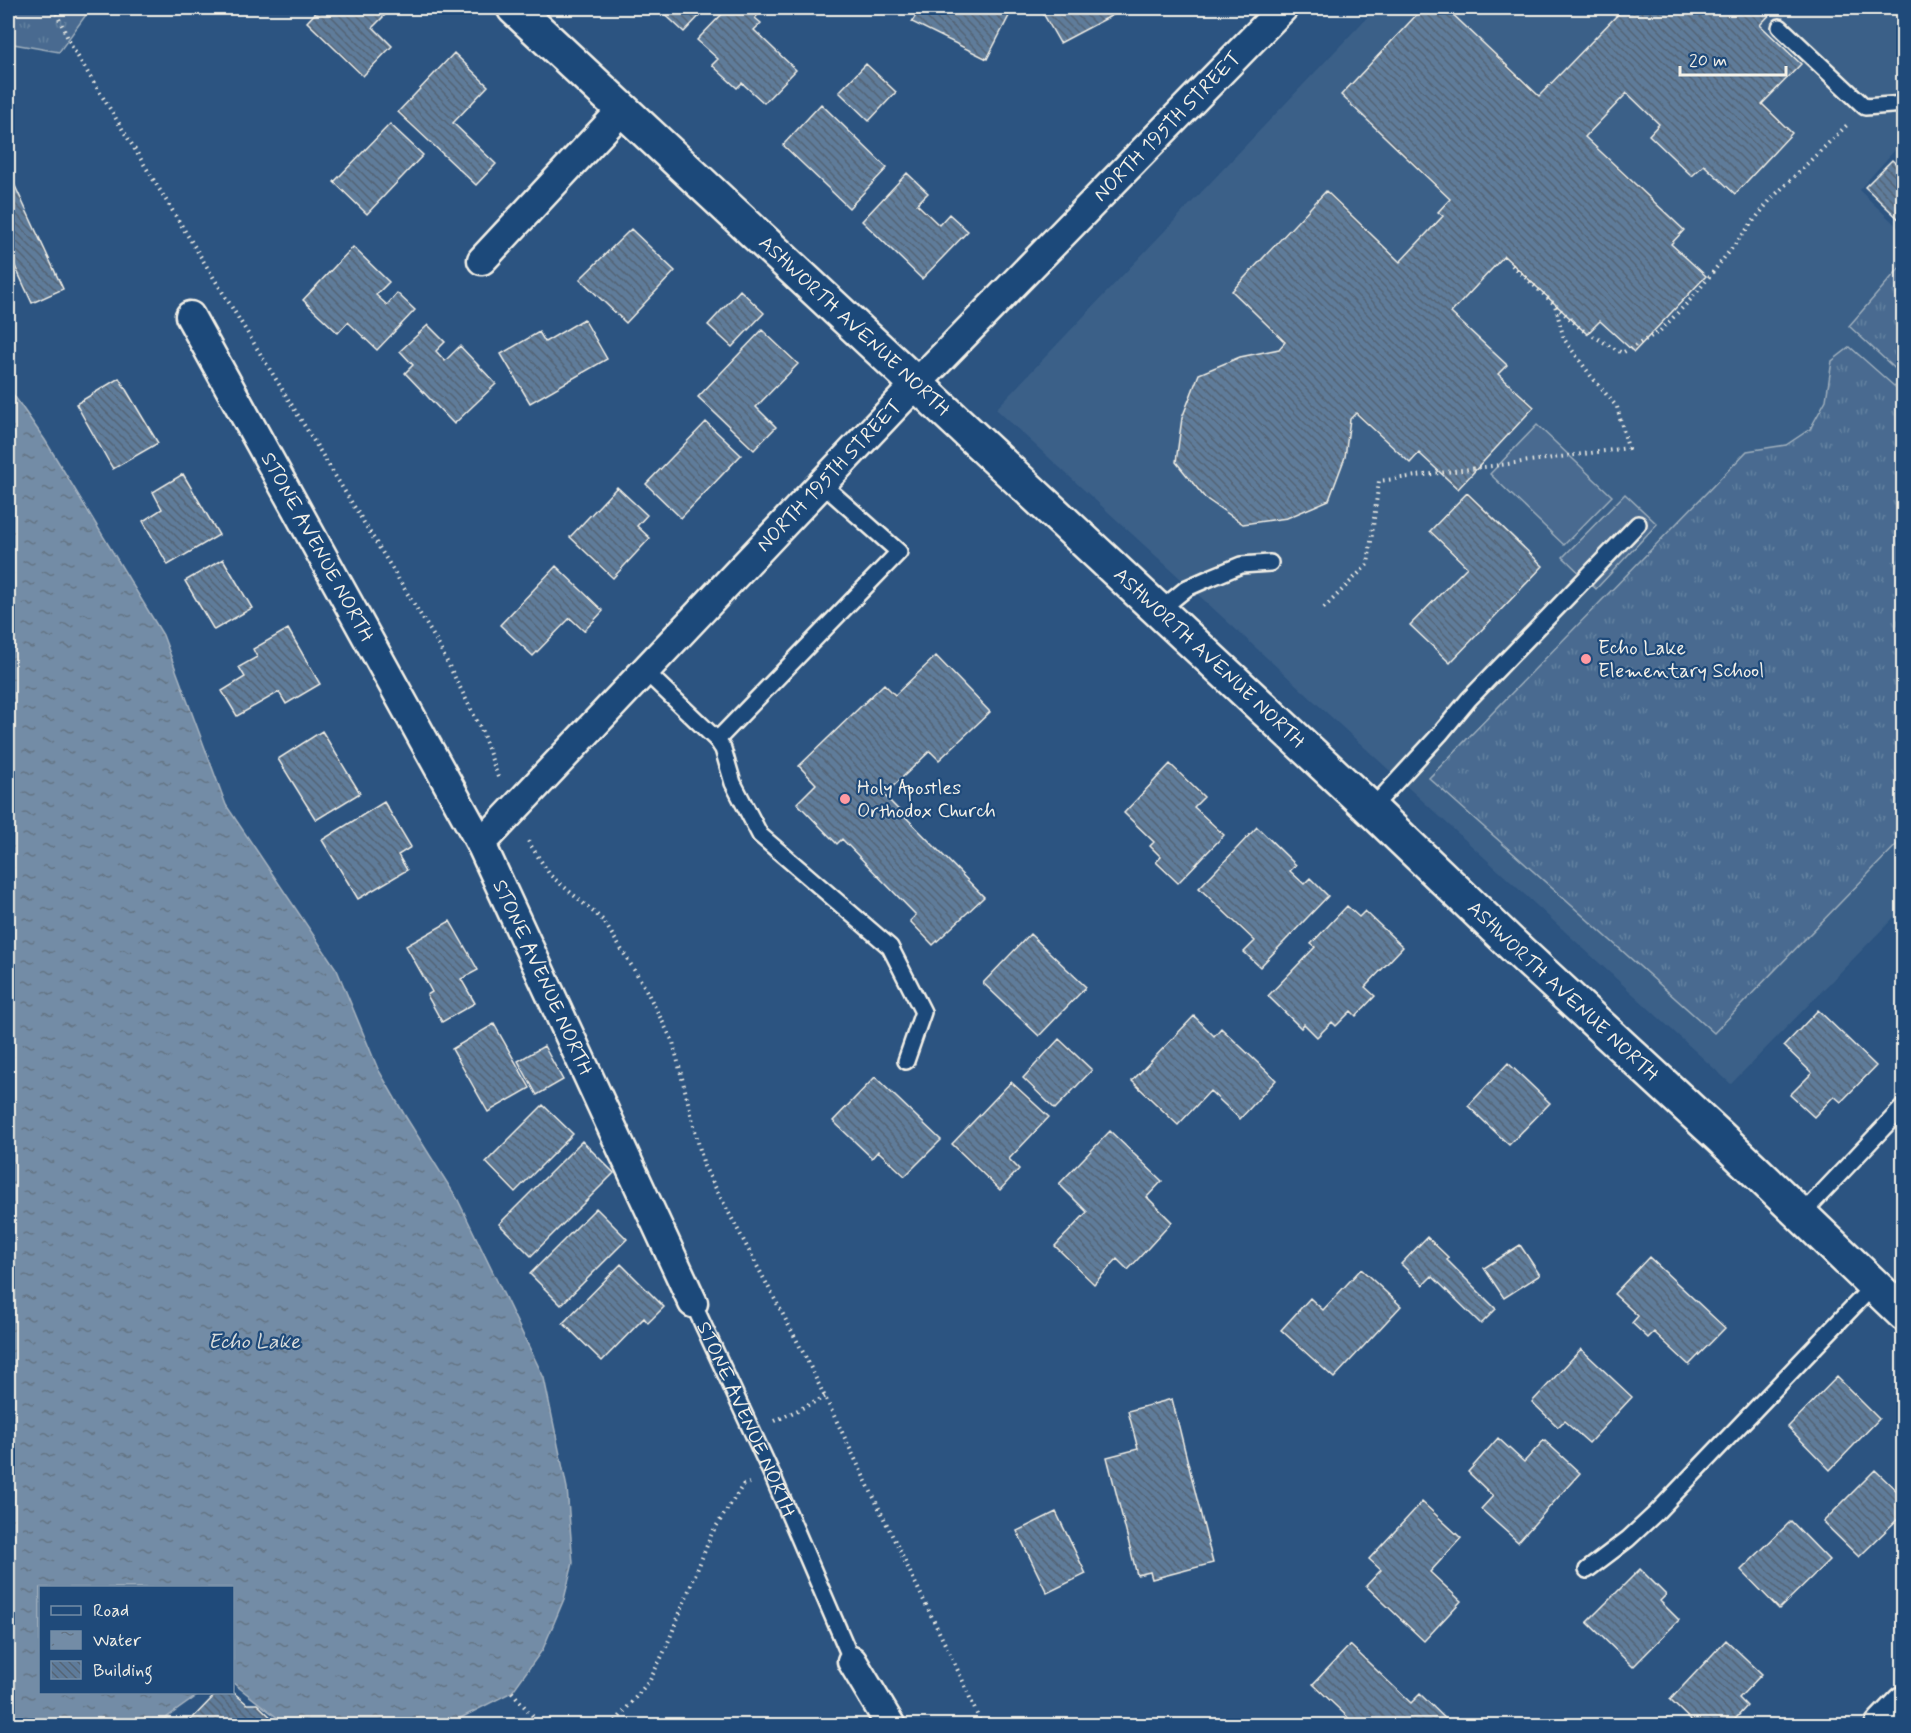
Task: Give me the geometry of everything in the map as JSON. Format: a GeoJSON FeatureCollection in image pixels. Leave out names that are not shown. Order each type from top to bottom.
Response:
{"type":"FeatureCollection","features":[{"type":"Feature","properties":{"kind":"street","name":"ASHWORTH AVENUE NORTH"},"geometry":{"type":"LineString","coordinates":[[514,8],[1160,610],[1520,952],[1720,1137],[1904,1314]]}},
{"type":"Feature","properties":{"kind":"street","name":"NORTH 195TH STREET"},"geometry":{"type":"LineString","coordinates":[[481,844],[916,384],[1283,8]]}},
{"type":"Feature","properties":{"kind":"street"},"geometry":{"type":"LineString","coordinates":[[482,260],[623,109]]}},
{"type":"Feature","properties":{"kind":"street","name":"STONE AVENUE NORTH"},"geometry":{"type":"LineString","coordinates":[[190,316],[481,844],[693,1303]]}},
{"type":"Feature","properties":{"kind":"street"},"geometry":{"type":"LineString","coordinates":[[852,1661],[891,1725]]}},
{"type":"Feature","properties":{"kind":"street"},"geometry":{"type":"LineString","coordinates":[[1882,1725],[1904,1703]]}},
{"type":"Feature","properties":{"kind":"lane"},"geometry":{"type":"LineString","coordinates":[[1780,27],[1865,107],[1904,104]]}},
{"type":"Feature","properties":{"kind":"lane"},"geometry":{"type":"LineString","coordinates":[[717,740],[899,552],[822,484]]}},
{"type":"Feature","properties":{"kind":"lane"},"geometry":{"type":"LineString","coordinates":[[1371,809],[1468,699],[1638,524]]}},
{"type":"Feature","properties":{"kind":"lane"},"geometry":{"type":"LineString","coordinates":[[1160,610],[1195,584],[1241,565],[1270,563]]}},
{"type":"Feature","properties":{"kind":"lane"},"geometry":{"type":"LineString","coordinates":[[645,671],[717,740],[723,749],[733,783],[760,834],[890,947],[923,1012],[906,1061]]}},
{"type":"Feature","properties":{"kind":"lane"},"geometry":{"type":"LineString","coordinates":[[1801,1215],[1904,1107]]}},
{"type":"Feature","properties":{"kind":"lane"},"geometry":{"type":"LineString","coordinates":[[1587,1570],[1628,1539],[1656,1513],[1874,1285]]}},
{"type":"Feature","properties":{"kind":"lane","name":"STONE AVENUE NORTH"},"geometry":{"type":"LineString","coordinates":[[693,1303],[773,1477],[852,1661]]}},
{"type":"Feature","properties":{"kind":"path"},"geometry":{"type":"LineString","coordinates":[[54,8],[72,47],[436,640],[481,729],[510,814],[550,874],[603,920],[643,984],[673,1042],[704,1166],[825,1397],[962,1679],[982,1725]]}},
{"type":"Feature","properties":{"kind":"path"},"geometry":{"type":"LineString","coordinates":[[1512,265],[1581,329],[1622,353],[1659,332],[1693,297],[1771,199],[1865,107]]}},
{"type":"Feature","properties":{"kind":"path"},"geometry":{"type":"LineString","coordinates":[[1324,608],[1368,564],[1379,482],[1628,448],[1617,407],[1564,339],[1555,305]]}},
{"type":"Feature","properties":{"kind":"path"},"geometry":{"type":"LineString","coordinates":[[753,1432],[825,1397]]}},
{"type":"Feature","properties":{"kind":"path"},"geometry":{"type":"LineString","coordinates":[[612,1725],[650,1680],[665,1650],[712,1533],[743,1485],[773,1477]]}},
{"type":"Feature","properties":{"kind":"path"},"geometry":{"type":"LineString","coordinates":[[512,1692],[541,1725]]}},
{"type":"Feature","properties":{"kind":"shaded area","name":"Echo Lake Elementary School"},"geometry":{"type":"Polygon","coordinates":[[[1376,8],[1903,8],[1903,141],[1859,190],[1903,232],[1903,908],[1731,1084],[996,409],[1376,8]]]}},
{"type":"Feature","properties":{"kind":"green space"},"geometry":{"type":"Polygon","coordinates":[[[8,8],[91,8],[59,52],[8,43],[8,8]]]}},
{"type":"Feature","properties":{"kind":"green space"},"geometry":{"type":"Polygon","coordinates":[[[1903,264],[1903,376],[1849,326],[1903,264]]]}},
{"type":"Feature","properties":{"kind":"green space"},"geometry":{"type":"Polygon","coordinates":[[[1850,347],[1903,394],[1903,838],[1714,1033],[1429,778],[1747,451],[1786,445],[1810,429],[1826,400],[1832,361],[1850,347]]]}},
{"type":"Feature","properties":{"kind":"green space"},"geometry":{"type":"Polygon","coordinates":[[[1537,425],[1612,496],[1564,545],[1490,474],[1537,425]]]}},
{"type":"Feature","properties":{"kind":"green space"},"geometry":{"type":"Polygon","coordinates":[[[1625,494],[1657,524],[1596,589],[1563,557],[1625,494]]]}},
{"type":"Feature","properties":{"kind":"water","name":"Echo Lake"},"geometry":{"type":"Polygon","coordinates":[[[8,387],[45,440],[163,635],[226,805],[337,970],[378,1069],[458,1200],[544,1378],[567,1488],[573,1563],[564,1599],[543,1649],[512,1692],[447,1725],[288,1726],[234,1684],[234,1586],[39,1586],[39,1694],[200,1694],[156,1725],[8,1725],[8,387]]]}},
{"type":"Feature","properties":{"kind":"building"},"geometry":{"type":"Polygon","coordinates":[[[320,8],[378,8],[385,15],[373,27],[392,46],[363,76],[307,22],[320,8]]]}},
{"type":"Feature","properties":{"kind":"building"},"geometry":{"type":"Polygon","coordinates":[[[658,8],[707,8],[684,32],[658,8]]]}},
{"type":"Feature","properties":{"kind":"building"},"geometry":{"type":"Polygon","coordinates":[[[728,8],[764,8],[755,18],[761,23],[754,30],[796,70],[764,103],[742,83],[737,88],[712,65],[718,59],[697,40],[728,8]]]}},
{"type":"Feature","properties":{"kind":"building"},"geometry":{"type":"Polygon","coordinates":[[[920,8],[1008,8],[1012,10],[987,59],[912,22],[920,8]]]}},
{"type":"Feature","properties":{"kind":"building"},"geometry":{"type":"Polygon","coordinates":[[[1040,8],[1126,8],[1060,43],[1040,8]]]}},
{"type":"Feature","properties":{"kind":"building"},"geometry":{"type":"Polygon","coordinates":[[[1423,8],[1446,8],[1539,96],[1624,8],[1776,8],[1760,25],[1801,64],[1762,104],[1792,133],[1735,194],[1704,165],[1692,176],[1649,135],[1659,124],[1627,93],[1585,137],[1684,230],[1671,244],[1706,276],[1634,352],[1600,321],[1587,334],[1504,256],[1451,313],[1507,365],[1498,374],[1534,407],[1458,489],[1419,453],[1410,463],[1356,413],[1350,419],[1345,457],[1329,500],[1287,518],[1243,524],[1205,498],[1176,462],[1182,418],[1199,374],[1240,357],[1279,349],[1285,342],[1232,291],[1326,191],[1400,262],[1443,216],[1438,212],[1450,199],[1341,95],[1423,8]]]}},
{"type":"Feature","properties":{"kind":"building"},"geometry":{"type":"Polygon","coordinates":[[[454,53],[488,86],[453,123],[496,164],[476,185],[398,112],[454,53]]]}},
{"type":"Feature","properties":{"kind":"building"},"geometry":{"type":"Polygon","coordinates":[[[866,64],[896,92],[869,121],[839,92],[866,64]]]}},
{"type":"Feature","properties":{"kind":"building"},"geometry":{"type":"Polygon","coordinates":[[[821,104],[887,168],[849,208],[783,145],[821,104]]]}},
{"type":"Feature","properties":{"kind":"building"},"geometry":{"type":"Polygon","coordinates":[[[390,124],[423,155],[367,214],[334,182],[390,124]]]}},
{"type":"Feature","properties":{"kind":"building"},"geometry":{"type":"Polygon","coordinates":[[[1892,160],[1904,171],[1904,224],[1865,187],[1892,160]]]}},
{"type":"Feature","properties":{"kind":"building"},"geometry":{"type":"Polygon","coordinates":[[[8,171],[63,289],[32,303],[8,251],[8,171]]]}},
{"type":"Feature","properties":{"kind":"building"},"geometry":{"type":"Polygon","coordinates":[[[907,173],[928,193],[917,204],[939,225],[949,214],[968,231],[922,279],[862,221],[907,173]]]}},
{"type":"Feature","properties":{"kind":"building"},"geometry":{"type":"Polygon","coordinates":[[[631,229],[675,271],[626,323],[580,279],[631,229]]]}},
{"type":"Feature","properties":{"kind":"building"},"geometry":{"type":"Polygon","coordinates":[[[353,247],[389,282],[376,295],[387,305],[397,293],[415,310],[377,350],[348,322],[338,333],[303,300],[353,247]]]}},
{"type":"Feature","properties":{"kind":"building"},"geometry":{"type":"Polygon","coordinates":[[[740,290],[764,313],[732,347],[708,325],[740,290]]]}},
{"type":"Feature","properties":{"kind":"building"},"geometry":{"type":"Polygon","coordinates":[[[584,319],[607,359],[530,403],[501,354],[539,332],[545,342],[584,319]]]}},
{"type":"Feature","properties":{"kind":"building"},"geometry":{"type":"Polygon","coordinates":[[[428,325],[445,342],[436,351],[445,361],[460,346],[496,384],[454,424],[405,373],[413,365],[400,351],[428,325]]]}},
{"type":"Feature","properties":{"kind":"building"},"geometry":{"type":"Polygon","coordinates":[[[762,330],[798,364],[756,407],[776,427],[754,450],[698,397],[762,330]]]}},
{"type":"Feature","properties":{"kind":"building"},"geometry":{"type":"Polygon","coordinates":[[[119,378],[158,443],[113,469],[76,404],[119,378]]]}},
{"type":"Feature","properties":{"kind":"building"},"geometry":{"type":"Polygon","coordinates":[[[706,422],[741,455],[681,518],[646,484],[706,422]]]}},
{"type":"Feature","properties":{"kind":"building"},"geometry":{"type":"Polygon","coordinates":[[[183,474],[219,535],[168,565],[143,521],[162,509],[153,492],[183,474]]]}},
{"type":"Feature","properties":{"kind":"building"},"geometry":{"type":"Polygon","coordinates":[[[617,487],[647,515],[637,526],[650,538],[613,578],[570,537],[617,487]]]}},
{"type":"Feature","properties":{"kind":"building"},"geometry":{"type":"Polygon","coordinates":[[[1467,493],[1543,566],[1450,663],[1410,625],[1467,567],[1430,531],[1467,493]]]}},
{"type":"Feature","properties":{"kind":"building"},"geometry":{"type":"Polygon","coordinates":[[[223,559],[252,608],[214,630],[185,581],[223,559]]]}},
{"type":"Feature","properties":{"kind":"building"},"geometry":{"type":"Polygon","coordinates":[[[556,566],[603,611],[584,631],[570,618],[533,656],[500,625],[556,566]]]}},
{"type":"Feature","properties":{"kind":"building"},"geometry":{"type":"Polygon","coordinates":[[[288,629],[320,684],[286,704],[279,692],[237,716],[222,691],[245,677],[239,667],[257,657],[253,649],[288,629]]]}},
{"type":"Feature","properties":{"kind":"building","name":"Holy Apostles Orthodox Church"},"geometry":{"type":"Polygon","coordinates":[[[936,656],[990,712],[939,760],[930,751],[884,795],[984,897],[933,945],[910,921],[916,915],[842,839],[837,844],[797,803],[816,784],[799,766],[884,684],[895,695],[936,656]]]}},
{"type":"Feature","properties":{"kind":"building"},"geometry":{"type":"Polygon","coordinates":[[[322,731],[360,793],[316,820],[278,759],[322,731]]]}},
{"type":"Feature","properties":{"kind":"building"},"geometry":{"type":"Polygon","coordinates":[[[1170,764],[1204,797],[1194,807],[1224,835],[1178,883],[1156,862],[1161,857],[1150,846],[1154,842],[1124,813],[1170,764]]]}},
{"type":"Feature","properties":{"kind":"building"},"geometry":{"type":"Polygon","coordinates":[[[384,802],[411,847],[398,855],[407,870],[358,899],[322,840],[384,802]]]}},
{"type":"Feature","properties":{"kind":"building"},"geometry":{"type":"Polygon","coordinates":[[[1257,827],[1296,865],[1290,871],[1304,884],[1310,878],[1328,896],[1260,967],[1244,952],[1255,941],[1199,888],[1257,827]]]}},
{"type":"Feature","properties":{"kind":"building"},"geometry":{"type":"Polygon","coordinates":[[[1347,906],[1359,917],[1365,911],[1403,947],[1365,987],[1375,996],[1356,1016],[1351,1011],[1336,1026],[1332,1022],[1317,1037],[1304,1024],[1301,1028],[1268,996],[1315,947],[1311,944],[1347,906]]]}},
{"type":"Feature","properties":{"kind":"building"},"geometry":{"type":"Polygon","coordinates":[[[450,921],[478,970],[461,979],[475,1003],[442,1022],[427,995],[432,992],[406,946],[450,921]]]}},
{"type":"Feature","properties":{"kind":"building"},"geometry":{"type":"Polygon","coordinates":[[[1030,934],[1086,987],[1039,1036],[983,983],[1030,934]]]}},
{"type":"Feature","properties":{"kind":"building"},"geometry":{"type":"Polygon","coordinates":[[[1818,1010],[1876,1066],[1841,1102],[1834,1096],[1814,1117],[1790,1095],[1812,1073],[1784,1046],[1818,1010]]]}},
{"type":"Feature","properties":{"kind":"building"},"geometry":{"type":"Polygon","coordinates":[[[1194,1016],[1214,1036],[1221,1028],[1276,1080],[1240,1119],[1210,1091],[1178,1125],[1132,1081],[1194,1016]]]}},
{"type":"Feature","properties":{"kind":"building"},"geometry":{"type":"Polygon","coordinates":[[[494,1024],[530,1088],[488,1112],[452,1049],[494,1024]]]}},
{"type":"Feature","properties":{"kind":"building"},"geometry":{"type":"Polygon","coordinates":[[[1059,1039],[1092,1070],[1055,1109],[1023,1078],[1059,1039]]]}},
{"type":"Feature","properties":{"kind":"building"},"geometry":{"type":"Polygon","coordinates":[[[544,1046],[563,1080],[537,1095],[518,1061],[544,1046]]]}},
{"type":"Feature","properties":{"kind":"building"},"geometry":{"type":"Polygon","coordinates":[[[1508,1063],[1550,1103],[1509,1145],[1468,1106],[1508,1063]]]}},
{"type":"Feature","properties":{"kind":"building"},"geometry":{"type":"Polygon","coordinates":[[[875,1077],[941,1140],[905,1176],[878,1151],[872,1158],[833,1121],[875,1077]]]}},
{"type":"Feature","properties":{"kind":"building"},"geometry":{"type":"Polygon","coordinates":[[[1011,1082],[1049,1117],[1009,1159],[1019,1169],[1000,1190],[952,1144],[1011,1082]]]}},
{"type":"Feature","properties":{"kind":"building"},"geometry":{"type":"Polygon","coordinates":[[[543,1105],[573,1134],[515,1192],[486,1162],[543,1105]]]}},
{"type":"Feature","properties":{"kind":"building"},"geometry":{"type":"Polygon","coordinates":[[[1110,1131],[1162,1181],[1147,1197],[1172,1222],[1128,1270],[1117,1259],[1094,1284],[1055,1246],[1087,1212],[1059,1184],[1110,1131]]]}},
{"type":"Feature","properties":{"kind":"building"},"geometry":{"type":"Polygon","coordinates":[[[582,1141],[614,1173],[531,1256],[499,1224],[582,1141]]]}},
{"type":"Feature","properties":{"kind":"building"},"geometry":{"type":"Polygon","coordinates":[[[596,1208],[627,1239],[561,1305],[530,1274],[596,1208]]]}},
{"type":"Feature","properties":{"kind":"building"},"geometry":{"type":"Polygon","coordinates":[[[1427,1237],[1496,1309],[1481,1324],[1432,1276],[1423,1285],[1401,1264],[1427,1237]]]}},
{"type":"Feature","properties":{"kind":"building"},"geometry":{"type":"Polygon","coordinates":[[[1520,1245],[1540,1275],[1504,1298],[1484,1268],[1520,1245]]]}},
{"type":"Feature","properties":{"kind":"building"},"geometry":{"type":"Polygon","coordinates":[[[1649,1257],[1725,1328],[1689,1365],[1654,1332],[1648,1338],[1632,1323],[1638,1316],[1614,1294],[1649,1257]]]}},
{"type":"Feature","properties":{"kind":"building"},"geometry":{"type":"Polygon","coordinates":[[[621,1264],[664,1307],[648,1323],[644,1318],[602,1361],[563,1323],[621,1264]]]}},
{"type":"Feature","properties":{"kind":"building"},"geometry":{"type":"Polygon","coordinates":[[[1361,1269],[1401,1306],[1334,1378],[1281,1330],[1310,1298],[1323,1310],[1361,1269]]]}},
{"type":"Feature","properties":{"kind":"building"},"geometry":{"type":"Polygon","coordinates":[[[1581,1349],[1632,1397],[1589,1443],[1564,1421],[1558,1427],[1532,1402],[1581,1349]]]}},
{"type":"Feature","properties":{"kind":"building"},"geometry":{"type":"Polygon","coordinates":[[[1837,1377],[1879,1419],[1830,1470],[1788,1427],[1837,1377]]]}},
{"type":"Feature","properties":{"kind":"building"},"geometry":{"type":"Polygon","coordinates":[[[1172,1399],[1213,1563],[1152,1579],[1150,1572],[1137,1575],[1107,1457],[1138,1449],[1128,1411],[1172,1399]]]}},
{"type":"Feature","properties":{"kind":"building"},"geometry":{"type":"Polygon","coordinates":[[[1498,1438],[1524,1462],[1544,1440],[1580,1473],[1518,1542],[1481,1509],[1493,1496],[1468,1472],[1498,1438]]]}},
{"type":"Feature","properties":{"kind":"building"},"geometry":{"type":"Polygon","coordinates":[[[1875,1470],[1904,1498],[1904,1513],[1859,1557],[1823,1522],[1875,1470]]]}},
{"type":"Feature","properties":{"kind":"building"},"geometry":{"type":"Polygon","coordinates":[[[1422,1502],[1461,1538],[1430,1572],[1461,1601],[1424,1641],[1366,1586],[1381,1570],[1369,1559],[1422,1502]]]}},
{"type":"Feature","properties":{"kind":"building"},"geometry":{"type":"Polygon","coordinates":[[[1056,1512],[1086,1574],[1047,1593],[1017,1531],[1056,1512]]]}},
{"type":"Feature","properties":{"kind":"building"},"geometry":{"type":"Polygon","coordinates":[[[1791,1521],[1829,1560],[1779,1609],[1741,1570],[1791,1521]]]}},
{"type":"Feature","properties":{"kind":"building"},"geometry":{"type":"Polygon","coordinates":[[[1640,1569],[1666,1595],[1660,1601],[1679,1620],[1633,1667],[1587,1622],[1640,1569]]]}},
{"type":"Feature","properties":{"kind":"building"},"geometry":{"type":"Polygon","coordinates":[[[1726,1640],[1762,1674],[1739,1698],[1747,1706],[1729,1726],[1697,1726],[1670,1700],[1726,1640]]]}},
{"type":"Feature","properties":{"kind":"building"},"geometry":{"type":"Polygon","coordinates":[[[1350,1645],[1411,1703],[1420,1694],[1453,1726],[1357,1726],[1313,1684],[1350,1645]]]}},
{"type":"Feature","properties":{"kind":"building"},"geometry":{"type":"Polygon","coordinates":[[[234,1693],[247,1704],[257,1704],[280,1726],[185,1726],[216,1694],[234,1693]]]}},
{"type":"Feature","properties":{"kind":"place","name":"Echo Lake Elementary School"},"geometry":{"type":"Point","coordinates":[1586,659]}},
{"type":"Feature","properties":{"kind":"place","name":"Holy Apostles Orthodox Church"},"geometry":{"type":"Point","coordinates":[845,799]}}]}
